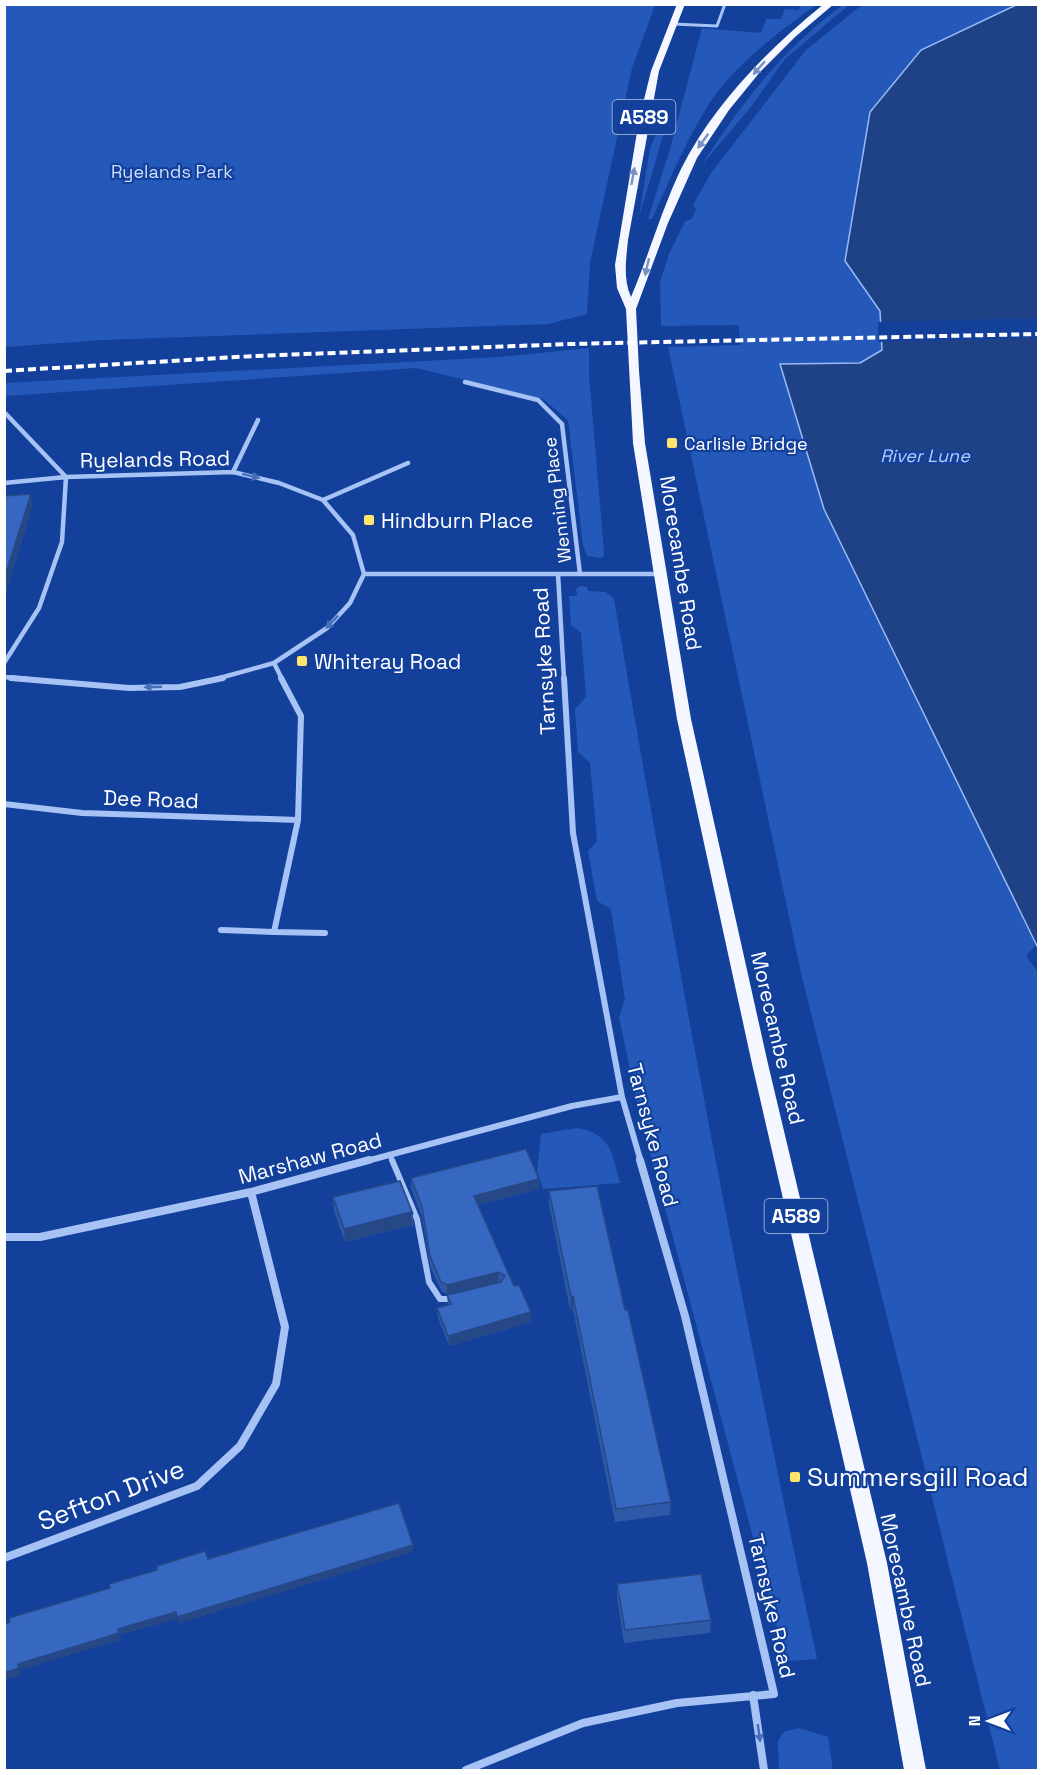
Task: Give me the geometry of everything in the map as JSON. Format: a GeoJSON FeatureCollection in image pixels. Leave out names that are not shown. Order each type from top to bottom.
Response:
{"type":"FeatureCollection","features":[{"type":"Feature","properties":{"kind":"main road","name":"Morecambe Road"},"geometry":{"type":"LineString","coordinates":[[681,4],[656,71],[644,120],[624,228],[620,265],[622,288],[631,309],[639,443],[684,719],[760,1064],[877,1563],[915,1770]]}},
{"type":"Feature","properties":{"kind":"main road","name":"Morecambe Road"},"geometry":{"type":"LineString","coordinates":[[631,309],[643,286],[650,255],[662,225],[696,150],[763,62],[830,4]]}},
{"type":"Feature","properties":{"kind":"street","name":"Wenning Place"},"geometry":{"type":"LineString","coordinates":[[465,382],[538,400],[562,424],[580,574]]}},
{"type":"Feature","properties":{"kind":"street"},"geometry":{"type":"LineString","coordinates":[[4,663],[39,608],[62,542],[66,477],[6,414]]}},
{"type":"Feature","properties":{"kind":"street"},"geometry":{"type":"LineString","coordinates":[[233,472],[258,420]]}},
{"type":"Feature","properties":{"kind":"street"},"geometry":{"type":"LineString","coordinates":[[323,500],[408,463]]}},
{"type":"Feature","properties":{"kind":"street","name":"Ryelands Road"},"geometry":{"type":"LineString","coordinates":[[4,483],[66,477],[233,472],[279,483],[323,500],[353,535],[364,574]]}},
{"type":"Feature","properties":{"kind":"street"},"geometry":{"type":"LineString","coordinates":[[4,677],[129,688],[180,687],[226,677],[274,663],[327,628],[350,603],[364,574],[661,574]]}},
{"type":"Feature","properties":{"kind":"street","name":"Tarnsyke Road"},"geometry":{"type":"LineString","coordinates":[[558,574],[573,833],[622,1097],[685,1316],[774,1695],[753,1695]]}},
{"type":"Feature","properties":{"kind":"street"},"geometry":{"type":"LineString","coordinates":[[274,663],[301,716],[298,820],[274,932]]}},
{"type":"Feature","properties":{"kind":"street","name":"Dee Road"},"geometry":{"type":"LineString","coordinates":[[4,804],[82,813],[298,820]]}},
{"type":"Feature","properties":{"kind":"street"},"geometry":{"type":"LineString","coordinates":[[221,930],[325,933]]}},
{"type":"Feature","properties":{"kind":"street","name":"Marshaw Road"},"geometry":{"type":"LineString","coordinates":[[4,1237],[40,1237],[251,1192],[572,1106],[622,1097]]}},
{"type":"Feature","properties":{"kind":"street","name":"Sefton Drive"},"geometry":{"type":"LineString","coordinates":[[4,1558],[197,1486],[240,1446],[276,1384],[285,1327],[251,1192]]}},
{"type":"Feature","properties":{"kind":"street"},"geometry":{"type":"LineString","coordinates":[[466,1770],[583,1723],[677,1703],[753,1695],[764,1770]]}},
{"type":"Feature","properties":{"kind":"lane"},"geometry":{"type":"LineString","coordinates":[[673,24],[717,26],[725,4]]}},
{"type":"Feature","properties":{"kind":"lane"},"geometry":{"type":"LineString","coordinates":[[389,1154],[417,1220],[424,1266],[434,1294],[440,1299],[458,1298]]}},
{"type":"Feature","properties":{"kind":"green space","name":"Ryelands Park"},"geometry":{"type":"Polygon","coordinates":[[[5,4],[655,5],[632,68],[590,263],[587,314],[548,324],[103,340],[5,347],[5,4]]]}},
{"type":"Feature","properties":{"kind":"green space"},"geometry":{"type":"Polygon","coordinates":[[[863,4],[1016,5],[921,50],[845,261],[880,311],[882,350],[860,363],[780,364],[824,509],[1036,945],[1026,956],[1038,972],[1038,1770],[1000,1770],[801,973],[668,347],[741,345],[738,325],[661,326],[660,282],[669,254],[685,221],[692,219],[696,209],[693,205],[711,173],[806,50],[863,4]]]}},
{"type":"Feature","properties":{"kind":"green space"},"geometry":{"type":"Polygon","coordinates":[[[800,5],[816,5],[755,53],[714,96],[676,165],[652,219],[648,219],[670,149],[702,28],[761,33],[766,19],[781,19],[785,9],[799,10],[800,5]]]}},
{"type":"Feature","properties":{"kind":"green space"},"geometry":{"type":"Polygon","coordinates":[[[843,5],[849,5],[785,59],[750,108],[701,166],[764,78],[801,40],[843,5]]]}},
{"type":"Feature","properties":{"kind":"green space"},"geometry":{"type":"Polygon","coordinates":[[[659,128],[665,129],[639,217],[650,148],[659,128]]]}},
{"type":"Feature","properties":{"kind":"green space"},"geometry":{"type":"Polygon","coordinates":[[[589,348],[589,375],[604,551],[604,556],[600,558],[587,556],[583,545],[568,420],[543,399],[416,368],[5,396],[5,383],[500,357],[589,348]]]}},
{"type":"Feature","properties":{"kind":"green space"},"geometry":{"type":"Polygon","coordinates":[[[580,586],[587,587],[588,591],[606,592],[614,599],[710,1130],[817,1659],[786,1661],[637,1103],[619,1017],[625,999],[611,909],[597,901],[588,851],[597,841],[590,763],[578,752],[575,709],[586,697],[581,633],[571,625],[569,596],[577,596],[576,589],[580,586]]]}},
{"type":"Feature","properties":{"kind":"green space"},"geometry":{"type":"Polygon","coordinates":[[[577,1128],[589,1131],[604,1140],[612,1154],[620,1183],[543,1189],[537,1171],[541,1134],[577,1128]]]}},
{"type":"Feature","properties":{"kind":"green space"},"geometry":{"type":"Polygon","coordinates":[[[799,1728],[828,1737],[833,1770],[779,1770],[778,1741],[784,1732],[799,1728]]]}},
{"type":"Feature","properties":{"kind":"water","name":"River Lune"},"geometry":{"type":"Polygon","coordinates":[[[1016,5],[1038,5],[1038,948],[824,509],[780,364],[860,363],[882,350],[880,311],[845,261],[870,112],[921,50],[1016,5]]]}},
{"type":"Feature","properties":{"kind":"pier"},"geometry":{"type":"Polygon","coordinates":[[[1038,318],[1038,338],[878,342],[878,322],[1038,318]]]}},
{"type":"Feature","properties":{"kind":"building"},"geometry":{"type":"Polygon","coordinates":[[[31,494],[4,579],[4,496],[31,494]]]}},
{"type":"Feature","properties":{"kind":"building"},"geometry":{"type":"Polygon","coordinates":[[[526,1149],[539,1179],[474,1196],[514,1286],[519,1285],[531,1312],[448,1336],[437,1308],[451,1304],[447,1295],[501,1282],[505,1276],[499,1272],[447,1285],[441,1282],[430,1256],[422,1207],[411,1178],[526,1149]]]}},
{"type":"Feature","properties":{"kind":"building"},"geometry":{"type":"Polygon","coordinates":[[[400,1181],[413,1214],[411,1212],[344,1229],[333,1197],[400,1181]]]}},
{"type":"Feature","properties":{"kind":"building"},"geometry":{"type":"Polygon","coordinates":[[[597,1186],[625,1310],[628,1310],[671,1502],[616,1509],[573,1296],[571,1297],[549,1191],[597,1186]]]}},
{"type":"Feature","properties":{"kind":"building"},"geometry":{"type":"Polygon","coordinates":[[[399,1503],[413,1545],[177,1617],[176,1612],[118,1629],[119,1633],[18,1664],[19,1668],[4,1673],[4,1624],[10,1622],[9,1618],[110,1588],[109,1584],[157,1570],[157,1566],[205,1551],[208,1559],[399,1503]]]}},
{"type":"Feature","properties":{"kind":"building"},"geometry":{"type":"Polygon","coordinates":[[[701,1574],[711,1620],[625,1630],[617,1584],[701,1574]]]}},
{"type":"Feature","properties":{"kind":"railway"},"geometry":{"type":"LineString","coordinates":[[4,371],[254,356],[570,344],[1038,334]]}},
{"type":"Feature","properties":{"kind":"place","name":"Carlisle Bridge"},"geometry":{"type":"Point","coordinates":[672,443]}},
{"type":"Feature","properties":{"kind":"place","name":"Hindburn Place"},"geometry":{"type":"Point","coordinates":[369,520]}},
{"type":"Feature","properties":{"kind":"place","name":"Whiteray Road"},"geometry":{"type":"Point","coordinates":[302,661]}},
{"type":"Feature","properties":{"kind":"place","name":"Summersgill Road"},"geometry":{"type":"Point","coordinates":[795,1477]}}]}
